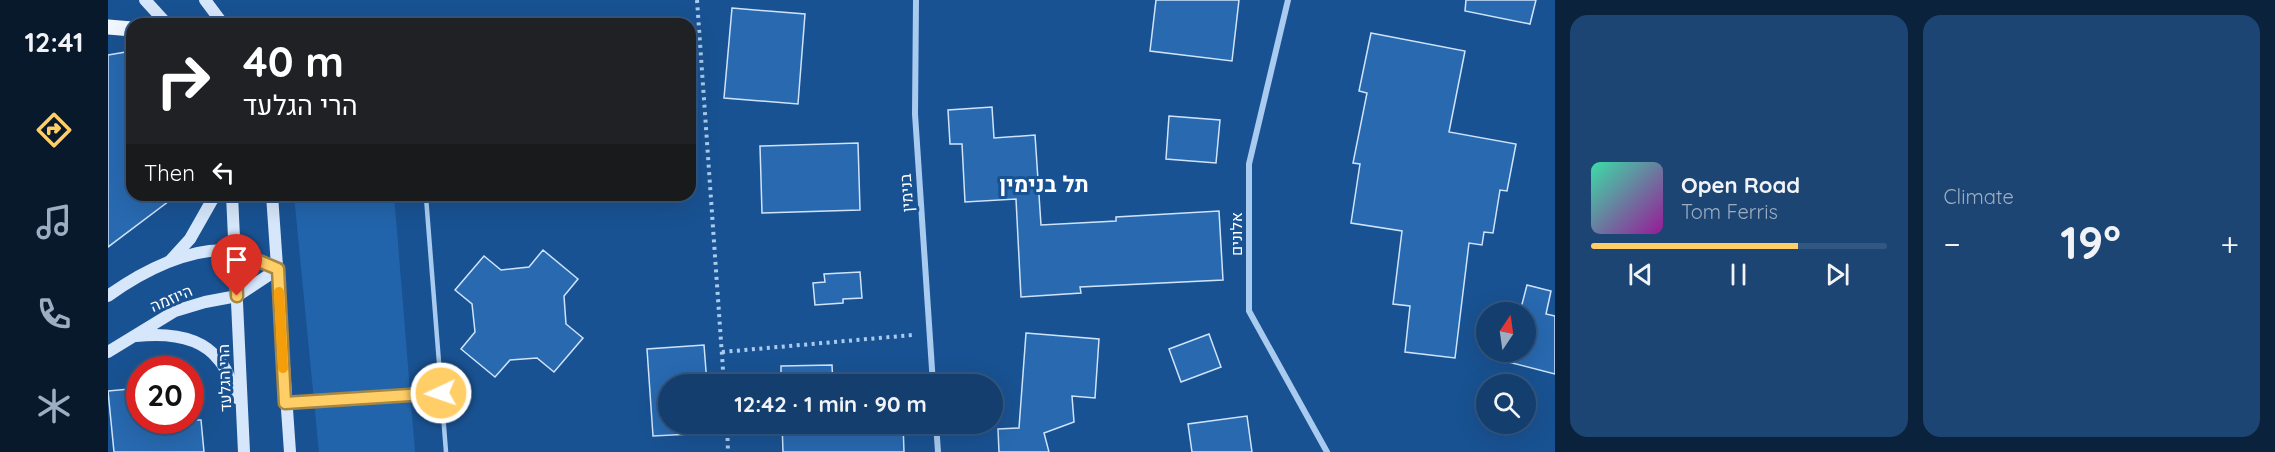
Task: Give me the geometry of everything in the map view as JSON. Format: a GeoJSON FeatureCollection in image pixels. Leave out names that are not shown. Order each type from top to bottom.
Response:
{"type":"FeatureCollection","features":[{"type":"Feature","properties":{"kind":"main road"},"geometry":{"type":"LineString","coordinates":[[108,27],[126,28]]}},
{"type":"Feature","properties":{"kind":"street"},"geometry":{"type":"LineString","coordinates":[[145,0],[161,18]]}},
{"type":"Feature","properties":{"kind":"street"},"geometry":{"type":"LineString","coordinates":[[205,0],[218,18]]}},
{"type":"Feature","properties":{"kind":"street","name":"בנימין"},"geometry":{"type":"LineString","coordinates":[[916,0],[915,114],[932,374]]}},
{"type":"Feature","properties":{"kind":"street","name":"אלונים"},"geometry":{"type":"LineString","coordinates":[[1288,0],[1249,164],[1249,311],[1327,452]]}},
{"type":"Feature","properties":{"kind":"street"},"geometry":{"type":"LineString","coordinates":[[170,261],[190,239],[212,201]]}},
{"type":"Feature","properties":{"kind":"street","name":"הרי הגלעד"},"geometry":{"type":"LineString","coordinates":[[232,201],[244,452]]}},
{"type":"Feature","properties":{"kind":"street"},"geometry":{"type":"LineString","coordinates":[[272,201],[290,452]]}},
{"type":"Feature","properties":{"kind":"street","name":"היוזמה"},"geometry":{"type":"LineString","coordinates":[[108,296],[122,285],[170,261],[203,252],[235,251],[278,269]]}},
{"type":"Feature","properties":{"kind":"street","name":"היוזמה"},"geometry":{"type":"LineString","coordinates":[[108,352],[129,337],[175,311],[237,296],[278,269]]}},
{"type":"Feature","properties":{"kind":"street"},"geometry":{"type":"LineString","coordinates":[[129,337],[168,335],[191,340],[208,349],[220,360],[241,410]]}},
{"type":"Feature","properties":{"kind":"street"},"geometry":{"type":"LineString","coordinates":[[937,434],[938,452]]}},
{"type":"Feature","properties":{"kind":"lane"},"geometry":{"type":"LineString","coordinates":[[426,201],[446,452]]}},
{"type":"Feature","properties":{"kind":"lane"},"geometry":{"type":"LineString","coordinates":[[285,403],[441,393]]}},
{"type":"Feature","properties":{"kind":"path"},"geometry":{"type":"LineString","coordinates":[[697,0],[723,374]]}},
{"type":"Feature","properties":{"kind":"path"},"geometry":{"type":"LineString","coordinates":[[722,352],[928,334]]}},
{"type":"Feature","properties":{"kind":"path"},"geometry":{"type":"LineString","coordinates":[[727,434],[728,452]]}},
{"type":"Feature","properties":{"kind":"shaded area"},"geometry":{"type":"Polygon","coordinates":[[[295,201],[394,201],[415,452],[319,452],[295,201]]]}},
{"type":"Feature","properties":{"kind":"building"},"geometry":{"type":"Polygon","coordinates":[[[1156,0],[1239,0],[1232,61],[1150,51],[1156,0]]]}},
{"type":"Feature","properties":{"kind":"building"},"geometry":{"type":"Polygon","coordinates":[[[1466,0],[1536,0],[1530,24],[1465,11],[1466,0]]]}},
{"type":"Feature","properties":{"kind":"building"},"geometry":{"type":"Polygon","coordinates":[[[732,8],[805,14],[798,104],[724,98],[732,8]]]}},
{"type":"Feature","properties":{"kind":"building"},"geometry":{"type":"Polygon","coordinates":[[[1371,33],[1465,51],[1449,132],[1516,144],[1507,191],[1500,190],[1493,233],[1484,232],[1482,245],[1469,243],[1455,358],[1405,352],[1410,306],[1393,304],[1402,231],[1351,223],[1360,164],[1353,163],[1367,93],[1359,91],[1371,33]]]}},
{"type":"Feature","properties":{"kind":"building"},"geometry":{"type":"Polygon","coordinates":[[[126,52],[126,201],[169,201],[108,247],[108,55],[126,52]]]}},
{"type":"Feature","properties":{"kind":"building"},"geometry":{"type":"Polygon","coordinates":[[[992,107],[994,138],[1035,135],[1041,225],[1116,221],[1116,217],[1219,211],[1223,280],[1080,287],[1081,293],[1021,297],[1016,199],[965,202],[962,144],[950,144],[948,110],[992,107]]]}},
{"type":"Feature","properties":{"kind":"building"},"geometry":{"type":"Polygon","coordinates":[[[1169,116],[1220,120],[1216,163],[1166,159],[1169,116]]]}},
{"type":"Feature","properties":{"kind":"building"},"geometry":{"type":"Polygon","coordinates":[[[858,143],[860,210],[762,213],[760,146],[858,143]]]}},
{"type":"Feature","properties":{"kind":"building"},"geometry":{"type":"Polygon","coordinates":[[[543,250],[578,279],[564,296],[566,324],[583,338],[554,372],[537,358],[510,360],[495,377],[461,349],[475,332],[472,304],[455,290],[484,256],[501,270],[529,267],[543,250]]]}},
{"type":"Feature","properties":{"kind":"building"},"geometry":{"type":"Polygon","coordinates":[[[860,272],[862,298],[843,299],[843,303],[815,305],[813,283],[825,282],[824,274],[860,272]]]}},
{"type":"Feature","properties":{"kind":"building"},"geometry":{"type":"Polygon","coordinates":[[[1527,285],[1551,291],[1546,314],[1555,316],[1555,374],[1508,362],[1536,362],[1536,302],[1523,302],[1527,285]]]}},
{"type":"Feature","properties":{"kind":"building"},"geometry":{"type":"Polygon","coordinates":[[[1026,333],[1099,339],[1095,398],[1072,396],[1074,422],[1044,433],[1049,452],[999,452],[998,434],[1003,434],[1003,429],[1019,428],[1026,333]]]}},
{"type":"Feature","properties":{"kind":"building"},"geometry":{"type":"Polygon","coordinates":[[[1209,334],[1221,367],[1181,382],[1169,349],[1209,334]]]}},
{"type":"Feature","properties":{"kind":"building"},"geometry":{"type":"Polygon","coordinates":[[[704,345],[706,374],[658,374],[658,434],[692,434],[653,436],[647,349],[704,345]]]}},
{"type":"Feature","properties":{"kind":"building"},"geometry":{"type":"Polygon","coordinates":[[[832,365],[832,374],[781,374],[781,366],[832,365]]]}},
{"type":"Feature","properties":{"kind":"building"},"geometry":{"type":"Polygon","coordinates":[[[126,389],[126,434],[202,434],[204,452],[114,452],[108,391],[126,389]]]}},
{"type":"Feature","properties":{"kind":"building"},"geometry":{"type":"Polygon","coordinates":[[[1247,416],[1252,452],[1192,452],[1188,424],[1247,416]]]}},
{"type":"Feature","properties":{"kind":"building"},"geometry":{"type":"Polygon","coordinates":[[[782,434],[903,434],[904,452],[783,452],[782,434]]]}},
{"type":"Feature","properties":{"kind":"slow traffic"},"geometry":{"type":"LineString","coordinates":[[279,292],[283,368]]}},
{"type":"Feature","properties":{"kind":"district","name":"תל בנימין"},"geometry":{"type":"Point","coordinates":[1044,184]}},
{"type":"Feature","properties":{"kind":"route"},"geometry":{"type":"LineString","coordinates":[[237,296],[235,251],[278,269],[285,403],[441,393]]}}]}
